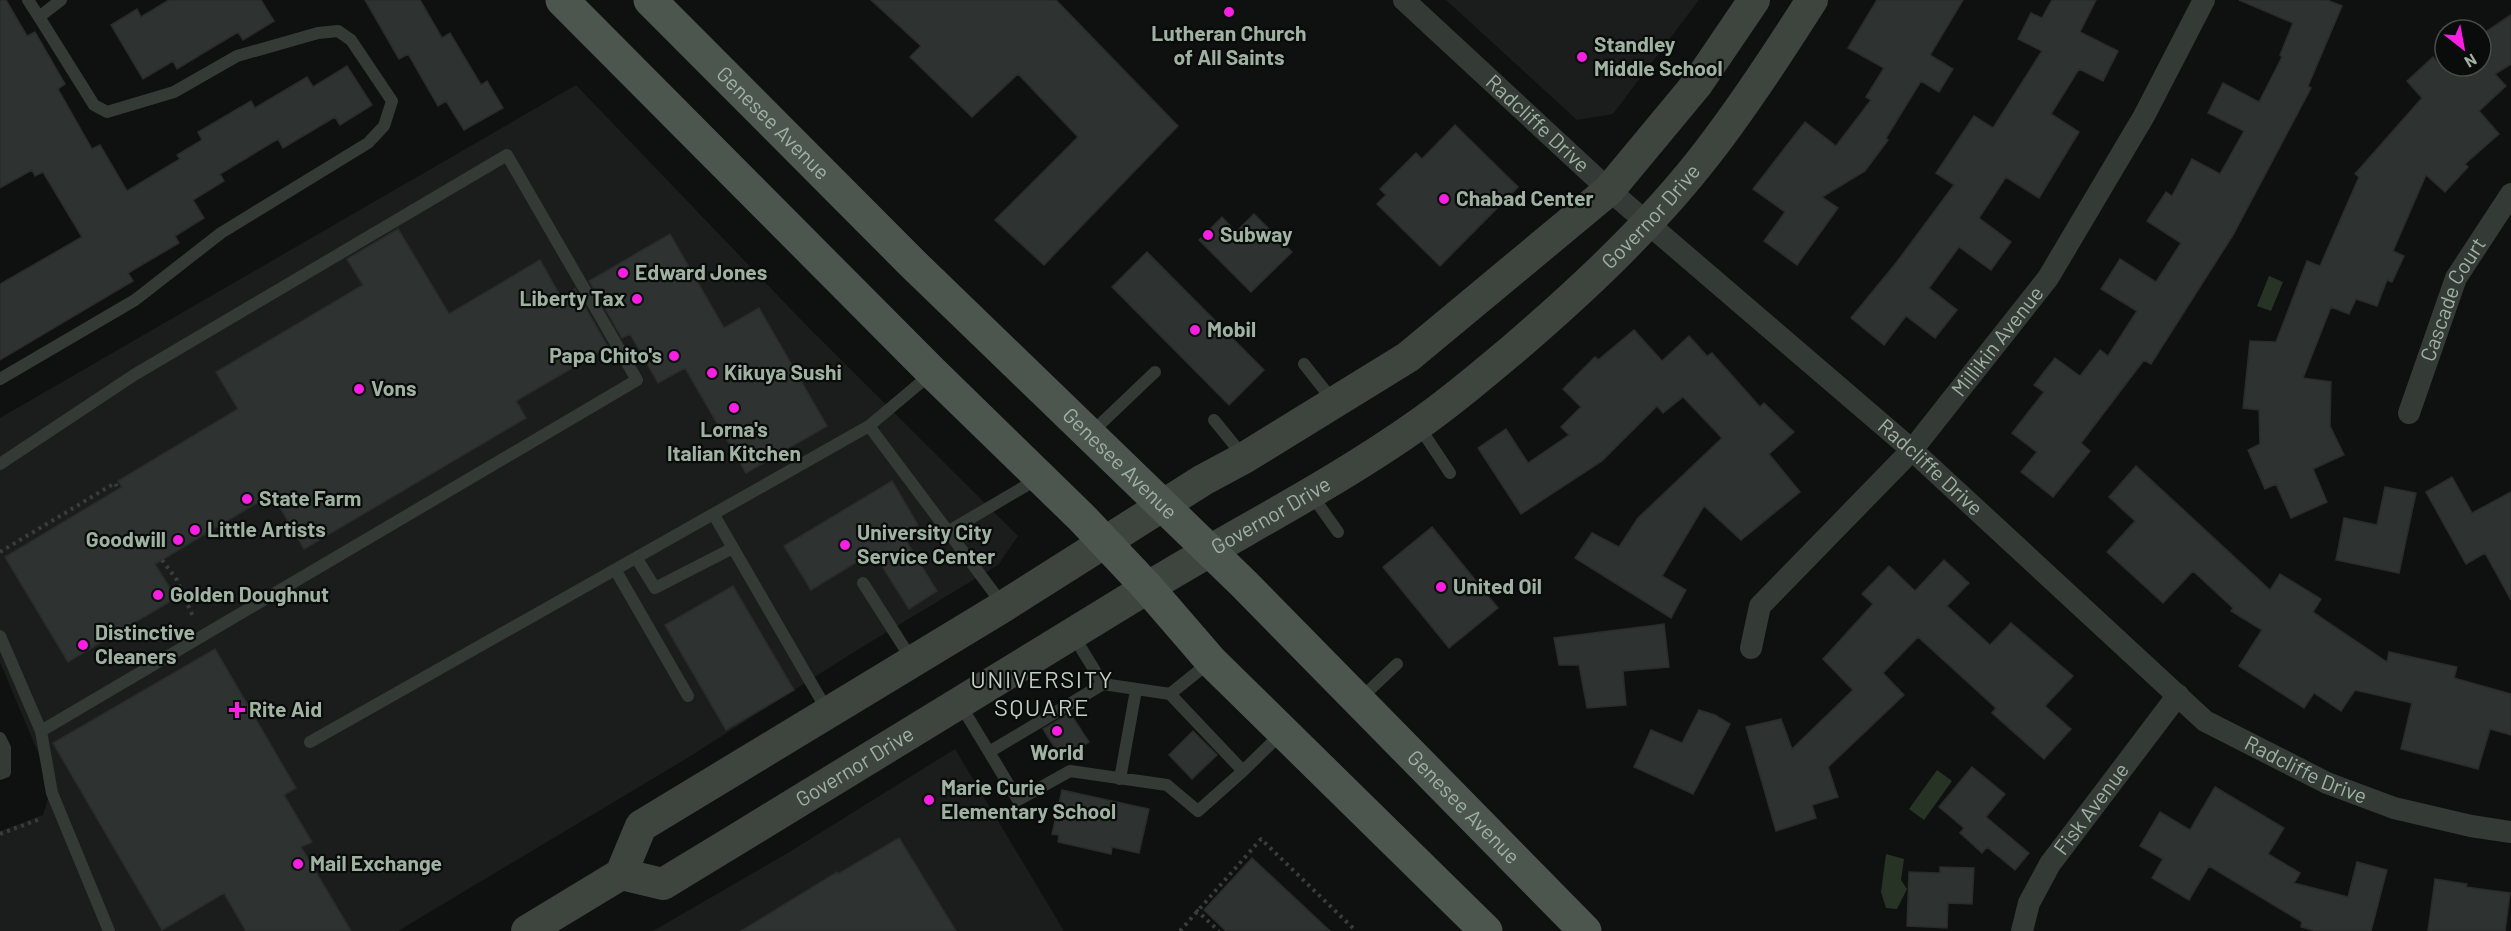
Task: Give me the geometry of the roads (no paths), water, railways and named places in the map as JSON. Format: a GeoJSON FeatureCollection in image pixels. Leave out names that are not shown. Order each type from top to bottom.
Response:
{"type":"FeatureCollection","features":[{"type":"Feature","properties":{"kind":"main road"},"geometry":{"type":"LineString","coordinates":[[562,0],[932,372],[1105,542],[1211,661],[1486,931]]}},
{"type":"Feature","properties":{"kind":"main road","name":"Genesee Avenue"},"geometry":{"type":"LineString","coordinates":[[650,0],[911,262],[1164,506],[1585,931]]}},
{"type":"Feature","properties":{"kind":"main road"},"geometry":{"type":"LineString","coordinates":[[527,931],[621,874],[641,826],[1004,606],[1203,480],[1244,458],[1408,357],[1609,190],[1697,84],[1755,0]]}},
{"type":"Feature","properties":{"kind":"main road","name":"Governor Drive"},"geometry":{"type":"LineString","coordinates":[[621,874],[663,884],[1148,588],[1310,493],[1418,425],[1470,385],[1558,310],[1646,223],[1707,153],[1776,57],[1812,0]]}},
{"type":"Feature","properties":{"kind":"street","name":"Radcliffe Drive"},"geometry":{"type":"LineString","coordinates":[[1404,0],[1646,223],[1912,450],[2205,721],[2327,783],[2394,808],[2471,826],[2511,832]]}},
{"type":"Feature","properties":{"kind":"street","name":"Millikin Avenue"},"geometry":{"type":"LineString","coordinates":[[1751,648],[1760,606],[1912,450],[2048,278],[2144,116],[2204,0]]}},
{"type":"Feature","properties":{"kind":"street","name":"Cascade Court"},"geometry":{"type":"LineString","coordinates":[[2409,413],[2456,278],[2511,194]]}},
{"type":"Feature","properties":{"kind":"street","name":"Fisk Avenue"},"geometry":{"type":"LineString","coordinates":[[2022,931],[2029,903],[2050,864],[2178,695]]}},
{"type":"Feature","properties":{"kind":"lane"},"geometry":{"type":"LineString","coordinates":[[0,379],[135,300],[222,233],[368,143],[384,126],[392,101],[351,40],[338,31],[318,33],[237,56],[174,92],[107,112],[94,105],[28,0]]}},
{"type":"Feature","properties":{"kind":"lane"},"geometry":{"type":"LineString","coordinates":[[39,17],[61,0]]}},
{"type":"Feature","properties":{"kind":"lane"},"geometry":{"type":"LineString","coordinates":[[0,464],[134,375],[507,155],[637,380],[40,731]]}},
{"type":"Feature","properties":{"kind":"lane"},"geometry":{"type":"LineString","coordinates":[[1304,364],[1335,403]]}},
{"type":"Feature","properties":{"kind":"lane"},"geometry":{"type":"LineString","coordinates":[[310,742],[869,426],[932,372]]}},
{"type":"Feature","properties":{"kind":"lane"},"geometry":{"type":"LineString","coordinates":[[1089,434],[1155,372]]}},
{"type":"Feature","properties":{"kind":"lane"},"geometry":{"type":"LineString","coordinates":[[1214,420],[1244,458]]}},
{"type":"Feature","properties":{"kind":"lane"},"geometry":{"type":"LineString","coordinates":[[1418,425],[1450,473]]}},
{"type":"Feature","properties":{"kind":"lane"},"geometry":{"type":"LineString","coordinates":[[869,426],[1004,606]]}},
{"type":"Feature","properties":{"kind":"lane"},"geometry":{"type":"LineString","coordinates":[[949,531],[1040,477]]}},
{"type":"Feature","properties":{"kind":"lane"},"geometry":{"type":"LineString","coordinates":[[1310,493],[1338,532]]}},
{"type":"Feature","properties":{"kind":"lane"},"geometry":{"type":"LineString","coordinates":[[714,515],[828,712]]}},
{"type":"Feature","properties":{"kind":"lane"},"geometry":{"type":"LineString","coordinates":[[637,559],[655,588],[733,548]]}},
{"type":"Feature","properties":{"kind":"lane"},"geometry":{"type":"LineString","coordinates":[[616,571],[688,696]]}},
{"type":"Feature","properties":{"kind":"lane"},"geometry":{"type":"LineString","coordinates":[[863,583],[913,661]]}},
{"type":"Feature","properties":{"kind":"lane"},"geometry":{"type":"LineString","coordinates":[[1073,635],[1103,684]]}},
{"type":"Feature","properties":{"kind":"lane"},"geometry":{"type":"LineString","coordinates":[[0,636],[40,731],[52,793],[109,931]]}},
{"type":"Feature","properties":{"kind":"lane"},"geometry":{"type":"LineString","coordinates":[[1170,694],[1211,661]]}},
{"type":"Feature","properties":{"kind":"lane"},"geometry":{"type":"LineString","coordinates":[[1358,700],[1397,664]]}},
{"type":"Feature","properties":{"kind":"lane"},"geometry":{"type":"LineString","coordinates":[[989,752],[1103,684],[1170,694],[1243,771]]}},
{"type":"Feature","properties":{"kind":"lane"},"geometry":{"type":"LineString","coordinates":[[1120,779],[1136,690]]}},
{"type":"Feature","properties":{"kind":"lane"},"geometry":{"type":"LineString","coordinates":[[960,704],[1018,800],[1070,771],[1167,785],[1198,811],[1283,732]]}},
{"type":"Feature","properties":{"kind":"lane"},"geometry":{"type":"LineString","coordinates":[[0,738],[5,748],[4,772],[0,774]]}},
{"type":"Feature","properties":{"kind":"place","name":"Lutheran Church of All Saints"},"geometry":{"type":"Point","coordinates":[1229,12]}},
{"type":"Feature","properties":{"kind":"place","name":"Standley Middle School"},"geometry":{"type":"Point","coordinates":[1582,57]}},
{"type":"Feature","properties":{"kind":"place","name":"Chabad Center"},"geometry":{"type":"Point","coordinates":[1444,199]}},
{"type":"Feature","properties":{"kind":"place","name":"Subway"},"geometry":{"type":"Point","coordinates":[1208,235]}},
{"type":"Feature","properties":{"kind":"place","name":"Edward Jones"},"geometry":{"type":"Point","coordinates":[623,273]}},
{"type":"Feature","properties":{"kind":"place","name":"Liberty Tax"},"geometry":{"type":"Point","coordinates":[637,299]}},
{"type":"Feature","properties":{"kind":"place","name":"Mobil"},"geometry":{"type":"Point","coordinates":[1195,330]}},
{"type":"Feature","properties":{"kind":"place","name":"Papa Chito's"},"geometry":{"type":"Point","coordinates":[674,356]}},
{"type":"Feature","properties":{"kind":"place","name":"Kikuya Sushi"},"geometry":{"type":"Point","coordinates":[712,373]}},
{"type":"Feature","properties":{"kind":"place","name":"Vons"},"geometry":{"type":"Point","coordinates":[359,389]}},
{"type":"Feature","properties":{"kind":"place","name":"Lorna's Italian Kitchen"},"geometry":{"type":"Point","coordinates":[734,408]}},
{"type":"Feature","properties":{"kind":"place","name":"State Farm"},"geometry":{"type":"Point","coordinates":[247,499]}},
{"type":"Feature","properties":{"kind":"place","name":"Little Artists"},"geometry":{"type":"Point","coordinates":[195,530]}},
{"type":"Feature","properties":{"kind":"place","name":"Goodwill"},"geometry":{"type":"Point","coordinates":[178,540]}},
{"type":"Feature","properties":{"kind":"place","name":"University City Service Center"},"geometry":{"type":"Point","coordinates":[845,545]}},
{"type":"Feature","properties":{"kind":"place","name":"United Oil"},"geometry":{"type":"Point","coordinates":[1441,587]}},
{"type":"Feature","properties":{"kind":"place","name":"Golden Doughnut"},"geometry":{"type":"Point","coordinates":[158,595]}},
{"type":"Feature","properties":{"kind":"place","name":"Distinctive Cleaners"},"geometry":{"type":"Point","coordinates":[83,645]}},
{"type":"Feature","properties":{"kind":"place","name":"Rite Aid"},"geometry":{"type":"Point","coordinates":[237,710]}},
{"type":"Feature","properties":{"kind":"place","name":"World"},"geometry":{"type":"Point","coordinates":[1057,731]}},
{"type":"Feature","properties":{"kind":"place","name":"Marie Curie Elementary School"},"geometry":{"type":"Point","coordinates":[929,800]}},
{"type":"Feature","properties":{"kind":"place","name":"Mail Exchange"},"geometry":{"type":"Point","coordinates":[298,864]}},
{"type":"Feature","properties":{"kind":"district","name":"UNIVERSITY SQUARE"},"geometry":{"type":"Point","coordinates":[1042,694]}}]}
